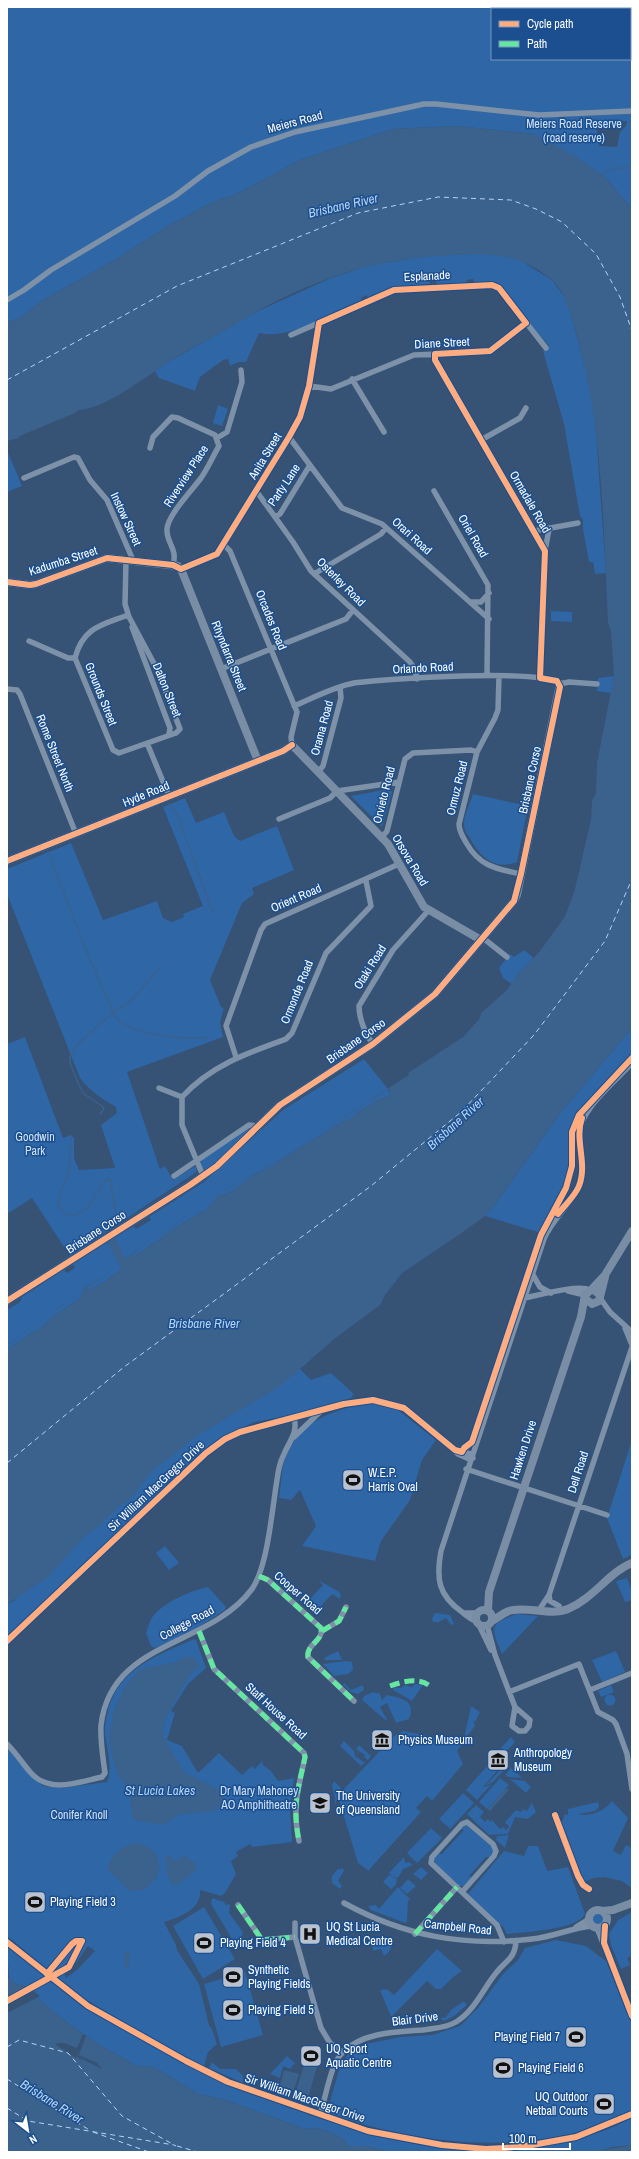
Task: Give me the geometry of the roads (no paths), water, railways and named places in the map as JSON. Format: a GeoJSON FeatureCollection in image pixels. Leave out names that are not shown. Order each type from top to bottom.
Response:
{"type":"FeatureCollection","features":[{"type":"Feature","properties":{"kind":"street","name":"Meiers Road"},"geometry":{"type":"LineString","coordinates":[[7,300],[24,290],[51,270],[175,196],[229,158],[251,147],[280,136],[424,104],[538,115],[632,111]]}},
{"type":"Feature","properties":{"kind":"street","name":"Esplanade"},"geometry":{"type":"LineString","coordinates":[[291,335],[394,290],[492,284],[499,288],[546,348]]}},
{"type":"Feature","properties":{"kind":"street","name":"Anita Street"},"geometry":{"type":"LineString","coordinates":[[181,569],[217,554],[257,492],[289,437],[300,417],[309,386],[319,323]]}},
{"type":"Feature","properties":{"kind":"street","name":"Diane Street"},"geometry":{"type":"LineString","coordinates":[[309,386],[332,389],[352,379],[409,356],[490,351],[526,323]]}},
{"type":"Feature","properties":{"kind":"street","name":"Ormadale Road"},"geometry":{"type":"LineString","coordinates":[[435,354],[435,360],[545,551]]}},
{"type":"Feature","properties":{"kind":"street"},"geometry":{"type":"LineString","coordinates":[[217,438],[227,432],[242,382],[241,370]]}},
{"type":"Feature","properties":{"kind":"street"},"geometry":{"type":"LineString","coordinates":[[352,379],[384,432]]}},
{"type":"Feature","properties":{"kind":"street"},"geometry":{"type":"LineString","coordinates":[[481,440],[520,418],[526,408]]}},
{"type":"Feature","properties":{"kind":"street","name":"Riverview Place"},"geometry":{"type":"LineString","coordinates":[[150,448],[152,437],[172,417],[178,418],[216,435],[219,446],[200,478],[190,489],[168,524],[167,534],[175,551],[173,565]]}},
{"type":"Feature","properties":{"kind":"street","name":"Orari Road"},"geometry":{"type":"LineString","coordinates":[[289,437],[342,508],[382,524],[489,619]]}},
{"type":"Feature","properties":{"kind":"street","name":"Instow Street"},"geometry":{"type":"LineString","coordinates":[[24,478],[74,456],[78,458],[90,480],[107,500],[130,560]]}},
{"type":"Feature","properties":{"kind":"street","name":"Party Lane"},"geometry":{"type":"LineString","coordinates":[[275,517],[280,514],[310,465]]}},
{"type":"Feature","properties":{"kind":"street","name":"Oriel Road"},"geometry":{"type":"LineString","coordinates":[[434,491],[488,585],[489,619],[487,675]]}},
{"type":"Feature","properties":{"kind":"street","name":"Osterley Road"},"geometry":{"type":"LineString","coordinates":[[257,492],[314,574],[410,662],[417,679]]}},
{"type":"Feature","properties":{"kind":"street"},"geometry":{"type":"LineString","coordinates":[[534,531],[578,523]]}},
{"type":"Feature","properties":{"kind":"street"},"geometry":{"type":"LineString","coordinates":[[314,574],[381,534],[386,528]]}},
{"type":"Feature","properties":{"kind":"street","name":"Ormadale Road"},"geometry":{"type":"LineString","coordinates":[[540,678],[545,551],[549,529]]}},
{"type":"Feature","properties":{"kind":"street","name":"Orcades Road"},"geometry":{"type":"LineString","coordinates":[[224,545],[230,551],[294,706]]}},
{"type":"Feature","properties":{"kind":"street","name":"Kadumba Street"},"geometry":{"type":"LineString","coordinates":[[7,582],[30,585],[107,558],[173,565]]}},
{"type":"Feature","properties":{"kind":"street","name":"Dalton Street"},"geometry":{"type":"LineString","coordinates":[[128,615],[158,671],[180,726],[176,733],[169,734],[170,728],[135,640],[128,615],[125,598],[130,560]]}},
{"type":"Feature","properties":{"kind":"street"},"geometry":{"type":"LineString","coordinates":[[173,565],[181,569]]}},
{"type":"Feature","properties":{"kind":"street","name":"Rhyndarra Street"},"geometry":{"type":"LineString","coordinates":[[181,569],[258,761]]}},
{"type":"Feature","properties":{"kind":"street"},"geometry":{"type":"LineString","coordinates":[[469,602],[481,602],[489,593]]}},
{"type":"Feature","properties":{"kind":"street"},"geometry":{"type":"LineString","coordinates":[[221,669],[346,619],[353,610]]}},
{"type":"Feature","properties":{"kind":"street","name":"Grounds Street"},"geometry":{"type":"LineString","coordinates":[[128,615],[86,633],[79,643],[75,658],[113,750],[122,753],[169,734]]}},
{"type":"Feature","properties":{"kind":"street"},"geometry":{"type":"LineString","coordinates":[[29,641],[68,658],[75,658]]}},
{"type":"Feature","properties":{"kind":"street","name":"Orlando Road"},"geometry":{"type":"LineString","coordinates":[[294,706],[340,687],[362,682],[487,675],[540,678],[555,681],[560,684],[569,682],[597,684]]}},
{"type":"Feature","properties":{"kind":"street","name":"Ormuz Road"},"geometry":{"type":"LineString","coordinates":[[499,676],[498,710],[477,752],[459,824],[459,831],[477,859],[496,868],[522,874]]}},
{"type":"Feature","properties":{"kind":"street","name":"Brisbane Corso"},"geometry":{"type":"LineString","coordinates":[[7,1301],[217,1166],[280,1105],[373,1044],[435,994],[514,901],[522,874],[560,684]]}},
{"type":"Feature","properties":{"kind":"street","name":"Orama Road"},"geometry":{"type":"LineString","coordinates":[[318,772],[323,766],[341,698],[340,687]]}},
{"type":"Feature","properties":{"kind":"street","name":"Rome Street North"},"geometry":{"type":"LineString","coordinates":[[7,689],[17,690],[20,694],[76,834]]}},
{"type":"Feature","properties":{"kind":"street"},"geometry":{"type":"LineString","coordinates":[[292,745],[291,737],[297,716],[294,706]]}},
{"type":"Feature","properties":{"kind":"street"},"geometry":{"type":"LineString","coordinates":[[147,743],[169,796]]}},
{"type":"Feature","properties":{"kind":"street","name":"Hyde Road"},"geometry":{"type":"LineString","coordinates":[[7,861],[258,761],[292,745]]}},
{"type":"Feature","properties":{"kind":"street","name":"Orsova Road"},"geometry":{"type":"LineString","coordinates":[[292,745],[382,837],[428,911],[482,939],[507,957]]}},
{"type":"Feature","properties":{"kind":"street","name":"Orvieto Road"},"geometry":{"type":"LineString","coordinates":[[382,837],[387,831],[405,759],[413,753],[471,750],[477,752]]}},
{"type":"Feature","properties":{"kind":"street"},"geometry":{"type":"LineString","coordinates":[[279,819],[330,798],[337,791],[399,782]]}},
{"type":"Feature","properties":{"kind":"street","name":"Orient Road"},"geometry":{"type":"LineString","coordinates":[[236,1057],[226,1026],[261,930],[265,924],[366,881],[399,864]]}},
{"type":"Feature","properties":{"kind":"street","name":"Ormonde Road"},"geometry":{"type":"LineString","coordinates":[[182,1097],[199,1080],[236,1057],[286,1039],[292,1033],[326,953],[371,906],[366,881]]}},
{"type":"Feature","properties":{"kind":"street","name":"Otaki Road"},"geometry":{"type":"LineString","coordinates":[[373,1044],[361,1019],[359,1006],[393,950],[428,911]]}},
{"type":"Feature","properties":{"kind":"street"},"geometry":{"type":"LineString","coordinates":[[572,1608],[559,1606],[541,1607],[484,1617],[464,1613],[452,1604],[445,1596],[441,1587],[438,1572],[441,1551],[471,1457],[549,1228],[579,1187],[583,1168],[579,1137],[582,1119],[632,1063]]}},
{"type":"Feature","properties":{"kind":"street"},"geometry":{"type":"LineString","coordinates":[[159,1088],[182,1097],[182,1125],[203,1176]]}},
{"type":"Feature","properties":{"kind":"street","name":"Brisbane Corso"},"geometry":{"type":"LineString","coordinates":[[174,1176],[249,1125],[258,1126]]}},
{"type":"Feature","properties":{"kind":"street","name":"Hawken Drive"},"geometry":{"type":"LineString","coordinates":[[484,1617],[489,1592],[581,1317],[632,1231]]}},
{"type":"Feature","properties":{"kind":"street"},"geometry":{"type":"LineString","coordinates":[[533,1274],[540,1287],[552,1293]]}},
{"type":"Feature","properties":{"kind":"street"},"geometry":{"type":"LineString","coordinates":[[525,1298],[567,1290],[592,1297],[610,1312],[624,1327],[632,1332]]}},
{"type":"Feature","properties":{"kind":"street"},"geometry":{"type":"LineString","coordinates":[[624,1327],[632,1344]]}},
{"type":"Feature","properties":{"kind":"street","name":"Dell Road"},"geometry":{"type":"LineString","coordinates":[[541,1607],[549,1595],[630,1354],[632,1344]]}},
{"type":"Feature","properties":{"kind":"street","name":"Sir William MacGregor Drive"},"geometry":{"type":"LineString","coordinates":[[7,1641],[206,1453],[225,1439],[240,1432],[362,1400],[373,1400],[396,1404],[414,1414],[458,1454],[471,1457]]}},
{"type":"Feature","properties":{"kind":"street","name":"College Road"},"geometry":{"type":"LineString","coordinates":[[7,1744],[32,1775],[45,1784],[58,1785],[70,1783],[102,1777],[105,1774],[101,1726],[106,1702],[114,1685],[122,1676],[143,1659],[199,1631],[233,1608],[252,1589],[259,1576],[264,1558],[278,1472],[284,1453],[294,1437],[321,1411]]}},
{"type":"Feature","properties":{"kind":"street"},"geometry":{"type":"LineString","coordinates":[[294,1417],[296,1424],[294,1437]]}},
{"type":"Feature","properties":{"kind":"street"},"geometry":{"type":"LineString","coordinates":[[467,1470],[607,1516]]}},
{"type":"Feature","properties":{"kind":"street"},"geometry":{"type":"LineString","coordinates":[[519,1610],[561,1611],[572,1608],[583,1602],[616,1572],[632,1563]]}},
{"type":"Feature","properties":{"kind":"street","name":"Cooper Road"},"geometry":{"type":"LineString","coordinates":[[259,1576],[268,1580],[316,1622],[322,1631],[321,1635],[309,1650],[308,1657],[354,1701]]}},
{"type":"Feature","properties":{"kind":"street"},"geometry":{"type":"LineString","coordinates":[[549,1595],[550,1601],[559,1606]]}},
{"type":"Feature","properties":{"kind":"street"},"geometry":{"type":"LineString","coordinates":[[322,1631],[339,1621],[346,1607]]}},
{"type":"Feature","properties":{"kind":"street"},"geometry":{"type":"LineString","coordinates":[[484,1617],[495,1655],[515,1707]]}},
{"type":"Feature","properties":{"kind":"street"},"geometry":{"type":"LineString","coordinates":[[484,1617],[495,1655]]}},
{"type":"Feature","properties":{"kind":"street","name":"Staff House Road"},"geometry":{"type":"LineString","coordinates":[[199,1631],[214,1669],[304,1753],[305,1757],[295,1800],[295,1814],[299,1841]]}},
{"type":"Feature","properties":{"kind":"street"},"geometry":{"type":"LineString","coordinates":[[509,1692],[579,1664],[598,1712],[613,1720],[618,1729],[627,1754],[632,1789]]}},
{"type":"Feature","properties":{"kind":"street"},"geometry":{"type":"LineString","coordinates":[[590,1690],[632,1673]]}},
{"type":"Feature","properties":{"kind":"street"},"geometry":{"type":"LineString","coordinates":[[462,1892],[494,1856],[496,1851],[494,1845],[468,1822],[462,1824],[431,1860],[432,1865],[497,1925],[504,1942]]}},
{"type":"Feature","properties":{"kind":"street"},"geometry":{"type":"LineString","coordinates":[[415,1934],[457,1887]]}},
{"type":"Feature","properties":{"kind":"street","name":"Campbell Road"},"geometry":{"type":"LineString","coordinates":[[344,1903],[388,1924],[415,1934],[464,1941],[516,1941],[549,1936],[598,1924]]}},
{"type":"Feature","properties":{"kind":"street"},"geometry":{"type":"LineString","coordinates":[[632,1903],[613,1910],[594,1911],[604,1943],[632,2016]]}},
{"type":"Feature","properties":{"kind":"street"},"geometry":{"type":"LineString","coordinates":[[238,1906],[262,1940],[295,1937]]}},
{"type":"Feature","properties":{"kind":"street"},"geometry":{"type":"LineString","coordinates":[[598,1924],[632,1908]]}},
{"type":"Feature","properties":{"kind":"street"},"geometry":{"type":"LineString","coordinates":[[598,1924],[606,1914],[602,1911]]}},
{"type":"Feature","properties":{"kind":"street"},"geometry":{"type":"LineString","coordinates":[[294,1923],[295,1937],[321,2028],[330,2043],[342,2052],[336,2061],[320,2114]]}},
{"type":"Feature","properties":{"kind":"street","name":"Blair Drive"},"geometry":{"type":"LineString","coordinates":[[342,2052],[360,2040],[378,2035],[441,2028],[457,2022],[474,2005],[496,1973],[512,1958],[515,1952],[516,1941]]}},
{"type":"Feature","properties":{"kind":"street","name":"Sir William MacGregor Drive"},"geometry":{"type":"LineString","coordinates":[[7,1942],[83,2003],[166,2050],[228,2082],[384,2135],[442,2145],[486,2149],[532,2146],[569,2138],[595,2130],[632,2114]]}},
{"type":"Feature","properties":{"kind":"water","name":"Brisbane River"},"geometry":{"type":"Polygon","coordinates":[[[457,126],[534,134],[578,158],[605,177],[632,209],[632,1028],[561,1112],[496,1203],[485,1216],[402,1273],[384,1296],[381,1304],[334,1339],[280,1386],[197,1436],[153,1470],[131,1498],[118,1507],[97,1528],[84,1537],[47,1578],[7,1604],[7,1350],[33,1332],[40,1329],[53,1316],[80,1299],[85,1287],[72,1300],[84,1287],[111,1272],[87,1287],[86,1290],[100,1285],[122,1269],[124,1267],[119,1263],[153,1238],[131,1256],[137,1255],[183,1223],[207,1209],[217,1197],[231,1192],[256,1174],[273,1166],[277,1162],[346,1120],[349,1120],[379,1098],[383,1099],[390,1095],[389,1089],[286,1155],[409,1075],[408,1073],[463,1037],[480,1018],[481,1013],[507,990],[519,973],[540,951],[564,918],[574,893],[591,820],[592,800],[596,794],[597,763],[614,676],[611,632],[608,622],[603,511],[591,401],[575,329],[564,296],[551,279],[525,263],[511,258],[484,254],[469,254],[414,258],[389,262],[339,275],[268,305],[178,356],[130,388],[103,403],[79,410],[20,436],[19,438],[7,441],[7,322],[20,318],[43,300],[115,260],[169,225],[211,203],[241,192],[300,160],[393,129],[457,126]]]}},
{"type":"Feature","properties":{"kind":"water"},"geometry":{"type":"Polygon","coordinates":[[[200,1209],[189,1213],[167,1232],[153,1238],[167,1231],[188,1213],[200,1209]]]}},
{"type":"Feature","properties":{"kind":"water"},"geometry":{"type":"Polygon","coordinates":[[[72,1300],[50,1313],[58,1307],[72,1300]]]}},
{"type":"Feature","properties":{"kind":"water"},"geometry":{"type":"Polygon","coordinates":[[[43,1322],[26,1331],[21,1338],[26,1330],[43,1322]]]}},
{"type":"Feature","properties":{"kind":"water"},"geometry":{"type":"Polygon","coordinates":[[[21,1338],[7,1345],[14,1340],[21,1338]]]}},
{"type":"Feature","properties":{"kind":"water","name":"St Lucia Lakes"},"geometry":{"type":"Polygon","coordinates":[[[184,1657],[194,1657],[199,1664],[199,1668],[193,1671],[183,1686],[165,1720],[163,1736],[184,1772],[223,1792],[222,1802],[215,1811],[181,1814],[163,1825],[135,1820],[133,1818],[129,1791],[117,1773],[111,1751],[109,1736],[113,1713],[125,1686],[140,1670],[148,1667],[173,1663],[184,1657]]]}},
{"type":"Feature","properties":{"kind":"water"},"geometry":{"type":"Polygon","coordinates":[[[506,1788],[509,1790],[490,1811],[487,1809],[506,1788]]]}},
{"type":"Feature","properties":{"kind":"water"},"geometry":{"type":"Polygon","coordinates":[[[135,1843],[148,1847],[156,1854],[159,1862],[158,1871],[155,1880],[148,1887],[139,1890],[128,1890],[116,1876],[108,1871],[110,1861],[113,1857],[125,1846],[135,1843]]]}},
{"type":"Feature","properties":{"kind":"water"},"geometry":{"type":"Polygon","coordinates":[[[167,1855],[175,1861],[185,1856],[196,1864],[196,1870],[179,1884],[172,1885],[167,1872],[165,1857],[167,1855]]]}},
{"type":"Feature","properties":{"kind":"water"},"geometry":{"type":"Polygon","coordinates":[[[126,1951],[130,1953],[128,1967],[125,1968],[124,1955],[126,1951]]]}},
{"type":"Feature","properties":{"kind":"water","name":"Brisbane River"},"geometry":{"type":"Polygon","coordinates":[[[7,1977],[16,1984],[24,1986],[57,2015],[99,2045],[137,2066],[154,2067],[198,2094],[226,2100],[302,2128],[321,2129],[343,2139],[348,2146],[366,2146],[389,2152],[7,2152],[7,1977]]]}},
{"type":"Feature","properties":{"kind":"water"},"geometry":{"type":"Polygon","coordinates":[[[306,2059],[318,2063],[309,2095],[296,2091],[306,2059]]]}},
{"type":"Feature","properties":{"kind":"water"},"geometry":{"type":"Polygon","coordinates":[[[284,2070],[299,2074],[294,2090],[280,2086],[284,2070]]]}},
{"type":"Feature","properties":{"kind":"water"},"geometry":{"type":"Polygon","coordinates":[[[632,2145],[632,2152],[590,2152],[632,2145]]]}},
{"type":"Feature","properties":{"kind":"waterway"},"geometry":{"type":"LineString","coordinates":[[600,176],[611,169],[624,168],[632,164]]}},
{"type":"Feature","properties":{"kind":"waterway"},"geometry":{"type":"LineString","coordinates":[[170,804],[177,814],[213,913]]}},
{"type":"Feature","properties":{"kind":"waterway"},"geometry":{"type":"LineString","coordinates":[[48,852],[81,937]]}},
{"type":"Feature","properties":{"kind":"waterway"},"geometry":{"type":"LineString","coordinates":[[82,941],[113,1012]]}},
{"type":"Feature","properties":{"kind":"waterway"},"geometry":{"type":"LineString","coordinates":[[100,1114],[104,1109],[84,1094],[70,1063],[70,1057],[77,1045],[112,1013],[130,1002],[161,966]]}},
{"type":"Feature","properties":{"kind":"waterway"},"geometry":{"type":"LineString","coordinates":[[112,1013],[119,1021],[129,1027],[141,1031],[169,1037],[206,1038]]}},
{"type":"Feature","properties":{"kind":"waterway"},"geometry":{"type":"LineString","coordinates":[[71,1138],[69,1170],[58,1199],[59,1205],[67,1216],[83,1211],[92,1202],[107,1179],[110,1179],[117,1218]]}},
{"type":"Feature","properties":{"kind":"waterway"},"geometry":{"type":"LineString","coordinates":[[113,1243],[126,1270]]}},
{"type":"Feature","properties":{"kind":"place","name":"W.E.P. Harris Oval"},"geometry":{"type":"Point","coordinates":[353,1480]}},
{"type":"Feature","properties":{"kind":"place","name":"Physics Museum"},"geometry":{"type":"Point","coordinates":[382,1740]}},
{"type":"Feature","properties":{"kind":"place","name":"Anthropology Museum"},"geometry":{"type":"Point","coordinates":[498,1760]}},
{"type":"Feature","properties":{"kind":"place","name":"The University of Queensland"},"geometry":{"type":"Point","coordinates":[320,1803]}},
{"type":"Feature","properties":{"kind":"place","name":"Playing Field 3"},"geometry":{"type":"Point","coordinates":[35,1902]}},
{"type":"Feature","properties":{"kind":"place","name":"UQ St Lucia Medical Centre"},"geometry":{"type":"Point","coordinates":[310,1934]}},
{"type":"Feature","properties":{"kind":"place","name":"Playing Field 4"},"geometry":{"type":"Point","coordinates":[204,1943]}},
{"type":"Feature","properties":{"kind":"place","name":"Synthetic Playing Fields"},"geometry":{"type":"Point","coordinates":[233,1977]}},
{"type":"Feature","properties":{"kind":"place","name":"Playing Field 5"},"geometry":{"type":"Point","coordinates":[233,2010]}},
{"type":"Feature","properties":{"kind":"place","name":"Playing Field 7"},"geometry":{"type":"Point","coordinates":[576,2037]}},
{"type":"Feature","properties":{"kind":"place","name":"UQ Sport Aquatic Centre"},"geometry":{"type":"Point","coordinates":[311,2056]}},
{"type":"Feature","properties":{"kind":"place","name":"Playing Field 6"},"geometry":{"type":"Point","coordinates":[503,2068]}},
{"type":"Feature","properties":{"kind":"place","name":"UQ Outdoor Netball Courts"},"geometry":{"type":"Point","coordinates":[604,2104]}},
{"type":"Feature","properties":{"kind":"park label","name":"Meiers Road Reserve (road reserve)"},"geometry":{"type":"Point","coordinates":[574,131]}},
{"type":"Feature","properties":{"kind":"park label","name":"Goodwin Park"},"geometry":{"type":"Point","coordinates":[35,1144]}},
{"type":"Feature","properties":{"kind":"park label","name":"Dr Mary Mahoney AO Amphitheatre"},"geometry":{"type":"Point","coordinates":[259,1798]}},
{"type":"Feature","properties":{"kind":"park label","name":"Conifer Knoll"},"geometry":{"type":"Point","coordinates":[79,1815]}}]}
